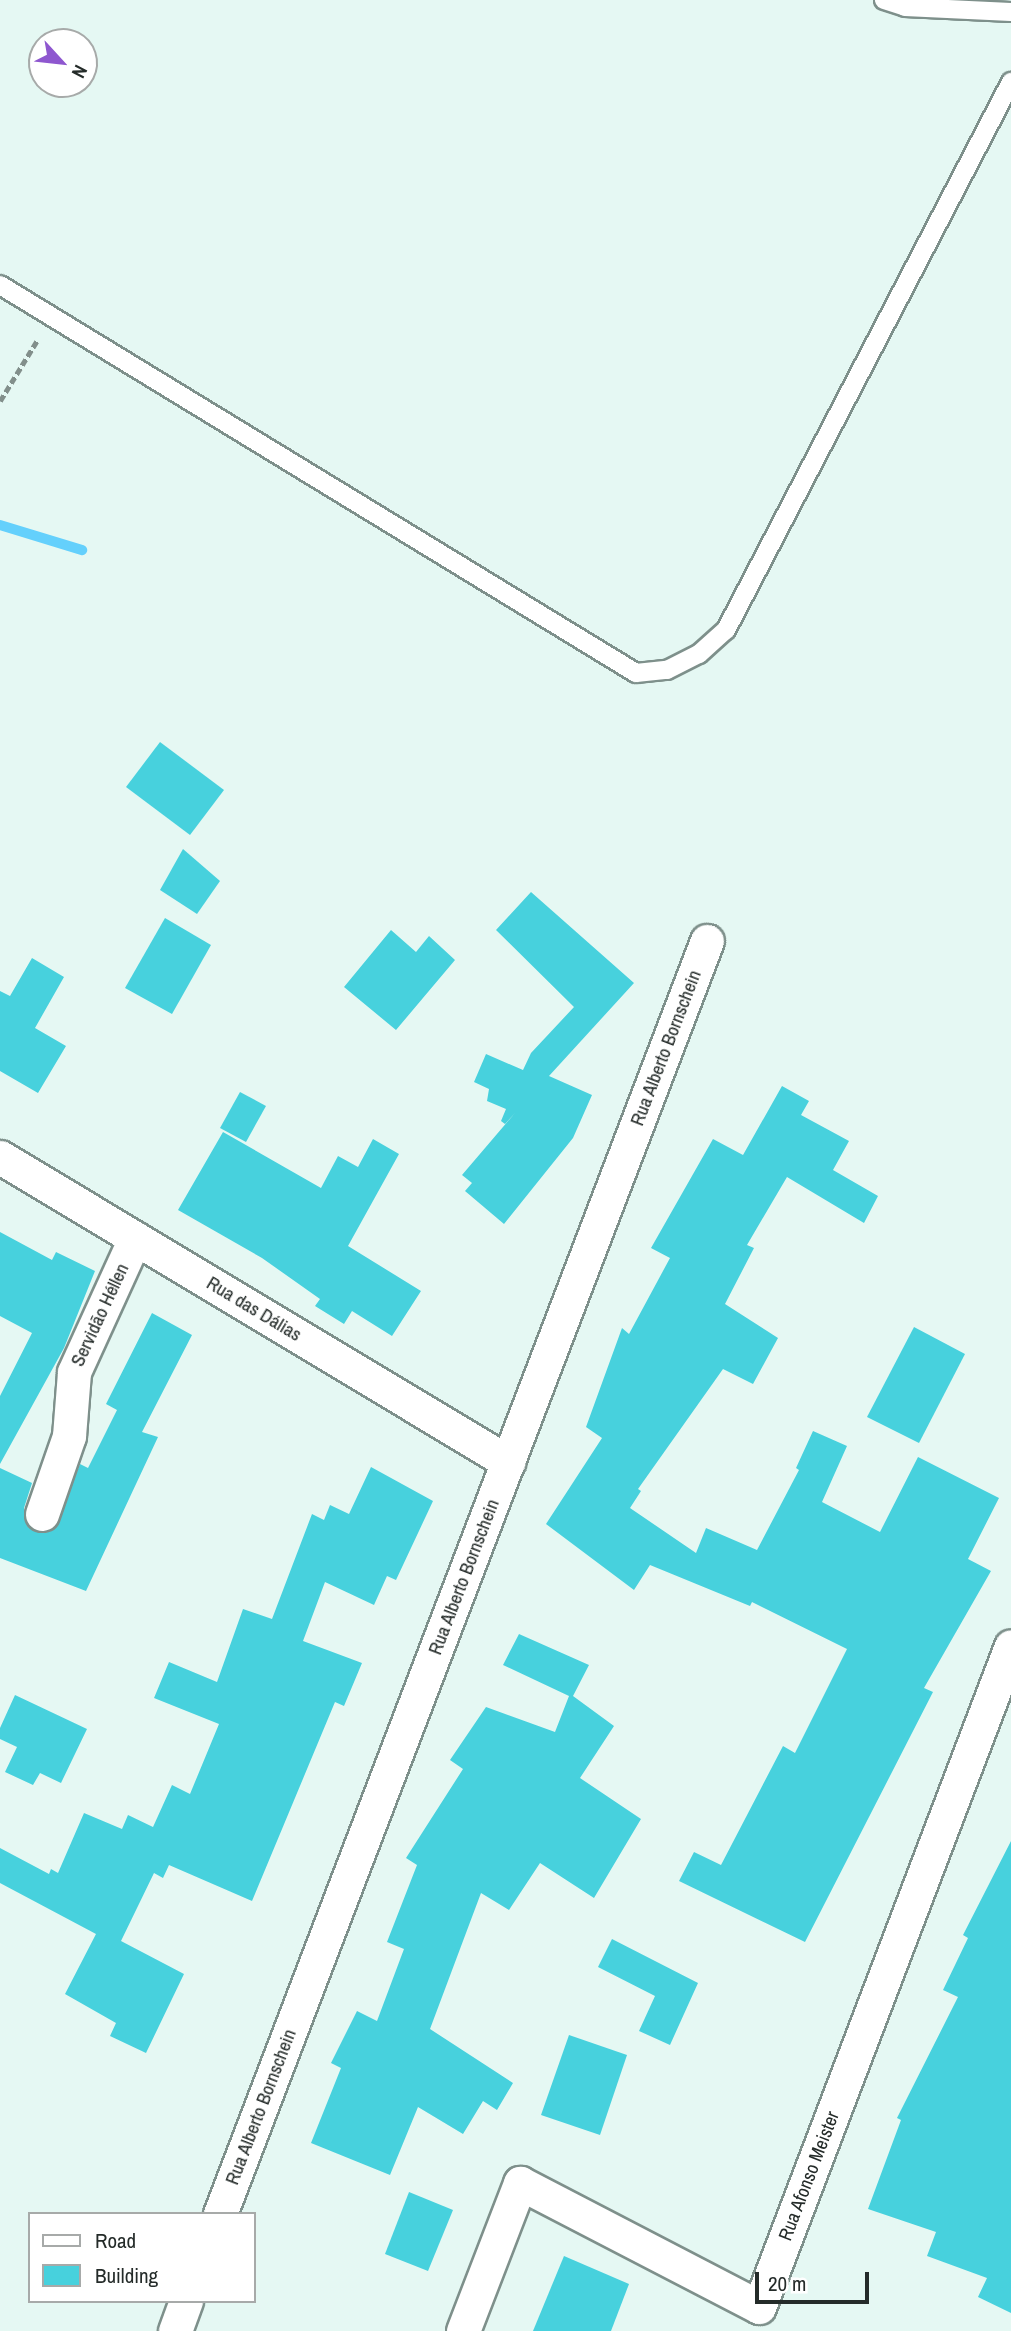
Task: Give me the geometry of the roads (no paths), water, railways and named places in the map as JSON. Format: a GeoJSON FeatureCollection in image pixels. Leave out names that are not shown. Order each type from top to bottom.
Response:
{"type":"FeatureCollection","features":[{"type":"Feature","properties":{"kind":"street","name":"Rua Alberto Bornschein"},"geometry":{"type":"LineString","coordinates":[[221,2212],[707,941]]}},
{"type":"Feature","properties":{"kind":"street","name":"Rua das Dálias"},"geometry":{"type":"LineString","coordinates":[[0,1157],[508,1461]]}},
{"type":"Feature","properties":{"kind":"street","name":"Servidão Héllen"},"geometry":{"type":"LineString","coordinates":[[42,1514],[69,1436],[74,1372],[135,1238]]}},
{"type":"Feature","properties":{"kind":"street","name":"Rua Afonso Meister"},"geometry":{"type":"LineString","coordinates":[[463,2331],[520,2183],[759,2307],[1011,1646]]}},
{"type":"Feature","properties":{"kind":"street"},"geometry":{"type":"LineString","coordinates":[[175,2331],[185,2303]]}},
{"type":"Feature","properties":{"kind":"lane"},"geometry":{"type":"LineString","coordinates":[[884,0],[917,8],[1011,12]]}},
{"type":"Feature","properties":{"kind":"lane"},"geometry":{"type":"LineString","coordinates":[[0,285],[636,673],[667,670],[699,654],[726,630],[1011,82]]}},
{"type":"Feature","properties":{"kind":"waterway"},"geometry":{"type":"LineString","coordinates":[[0,525],[82,550]]}}]}
